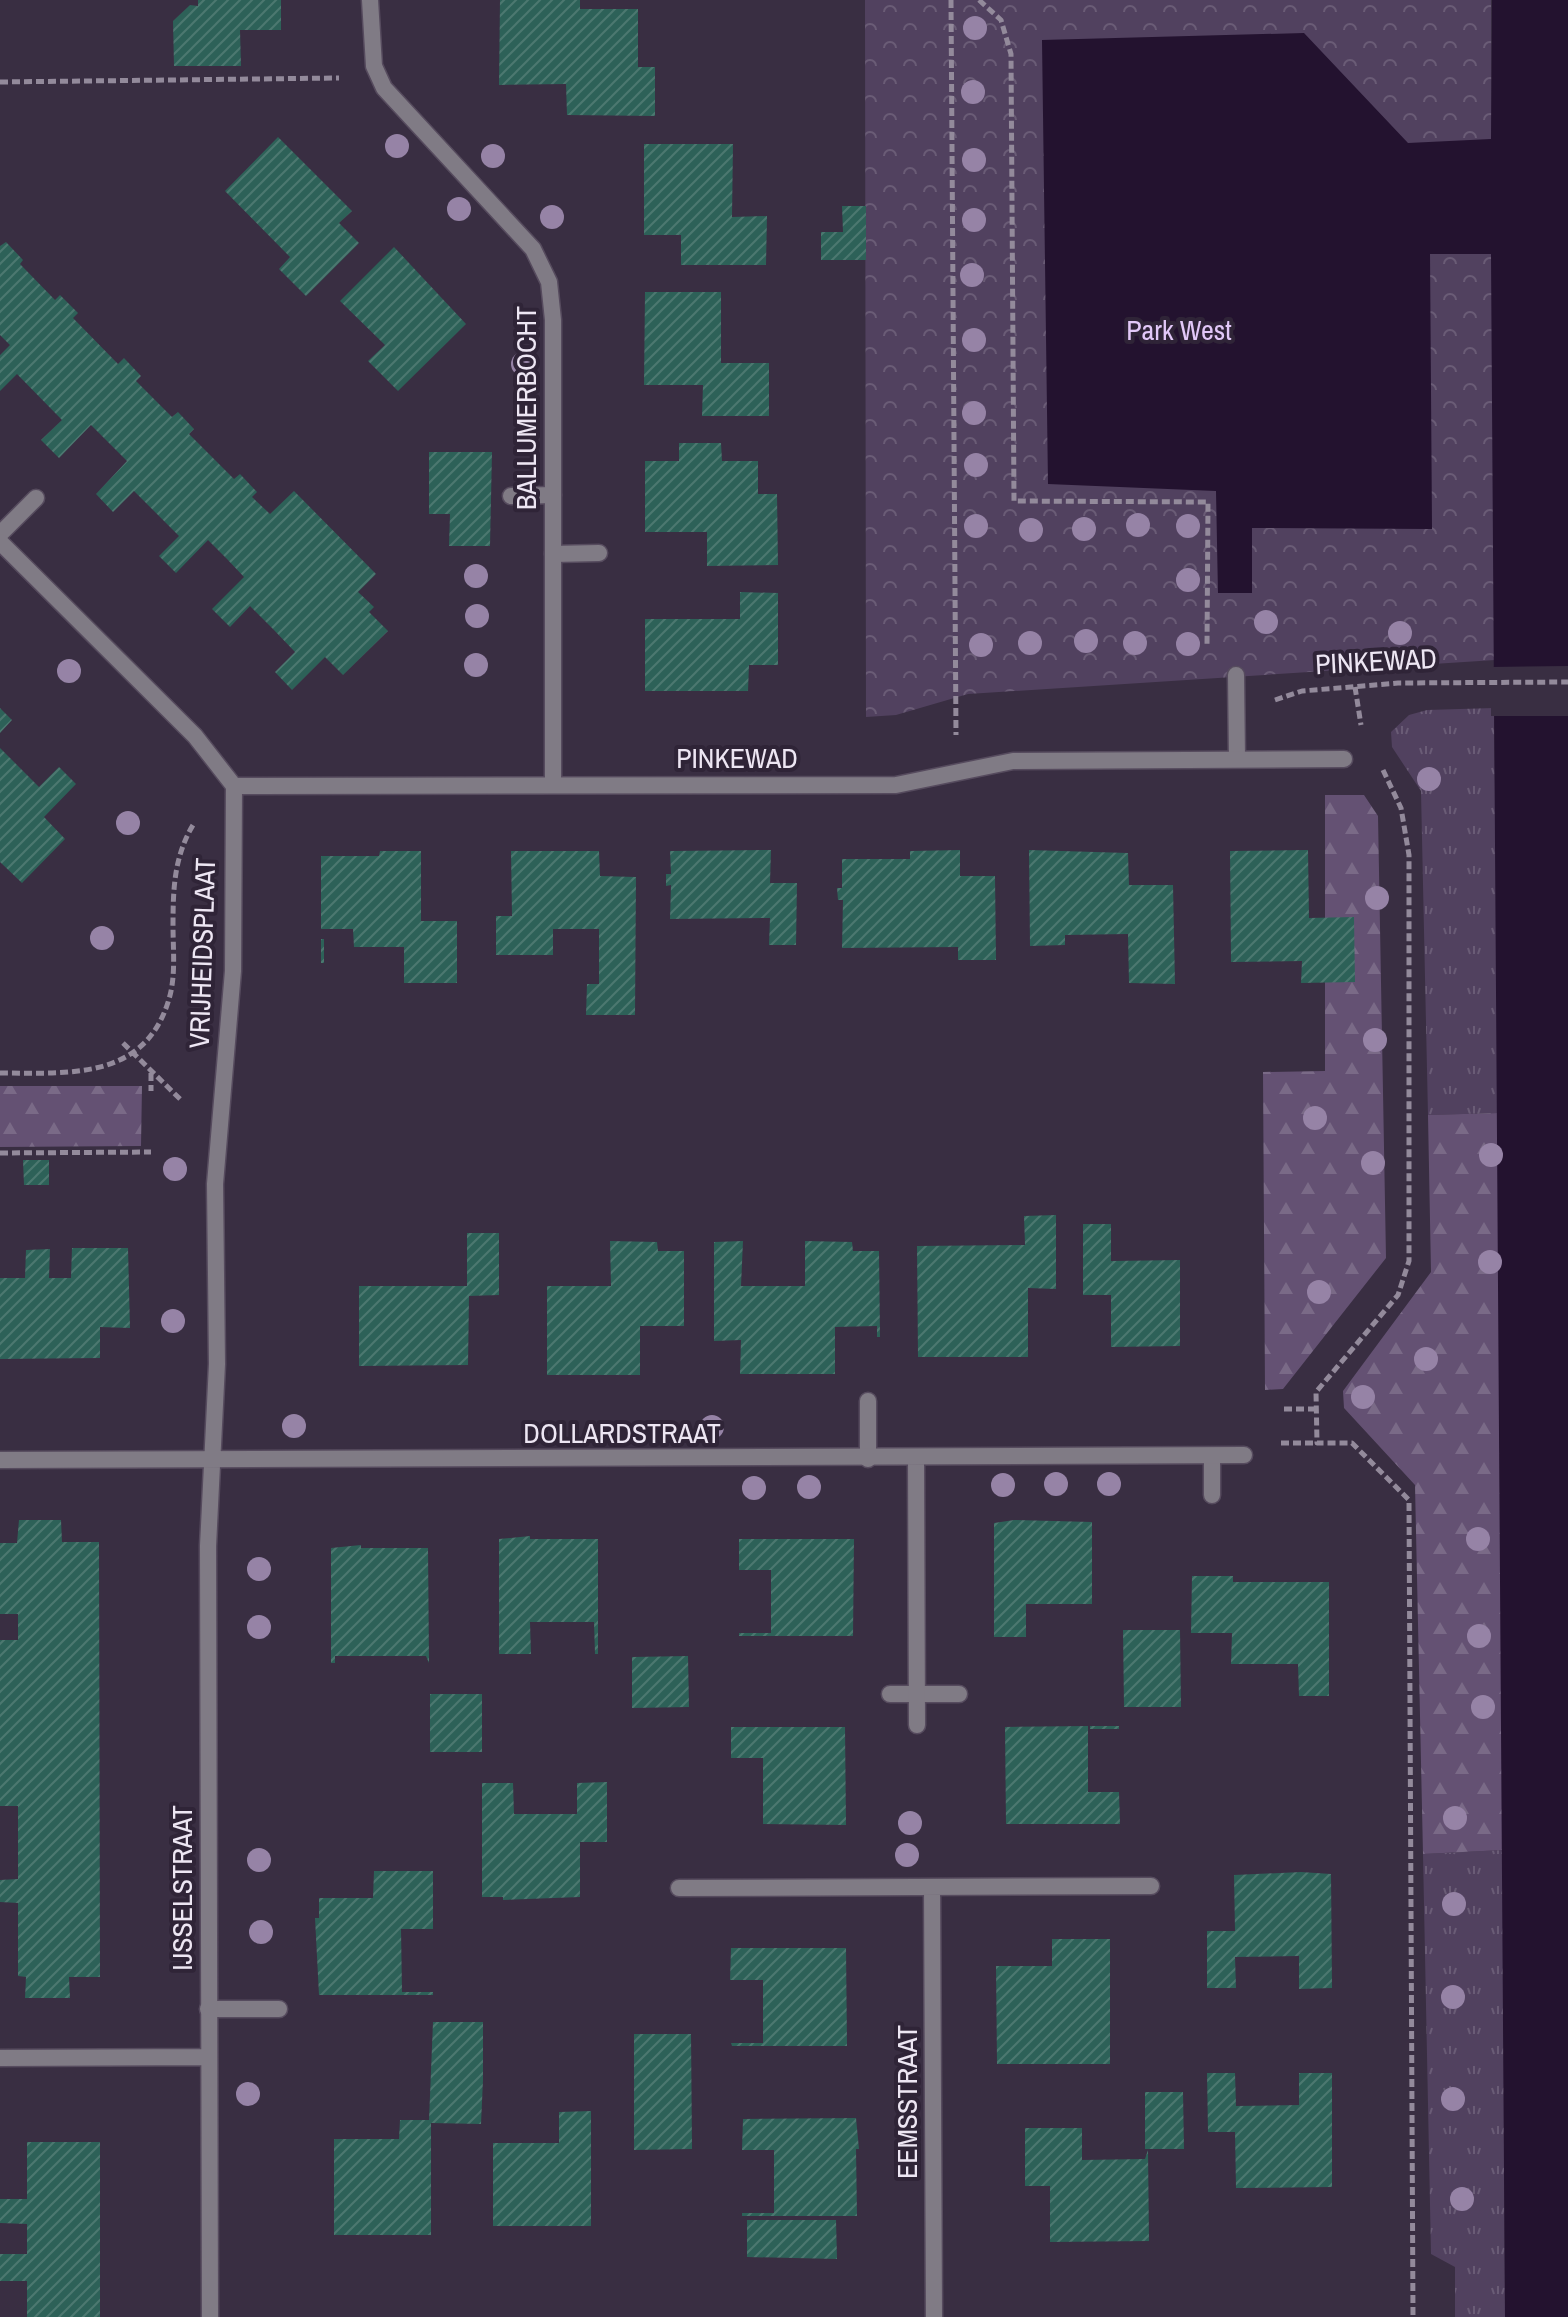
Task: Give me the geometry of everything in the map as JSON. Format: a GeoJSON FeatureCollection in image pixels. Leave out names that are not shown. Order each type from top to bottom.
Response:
{"type":"FeatureCollection","features":[{"type":"Feature","properties":{"kind":"street","name":"BALLUMERBOCHT"},"geometry":{"type":"LineString","coordinates":[[370,0],[374,66],[392,101],[512,223],[544,266],[552,299],[553,785]]}},
{"type":"Feature","properties":{"kind":"street"},"geometry":{"type":"LineString","coordinates":[[511,496],[553,495]]}},
{"type":"Feature","properties":{"kind":"street"},"geometry":{"type":"LineString","coordinates":[[0,534],[36,498]]}},
{"type":"Feature","properties":{"kind":"street"},"geometry":{"type":"LineString","coordinates":[[0,542],[195,736],[234,786]]}},
{"type":"Feature","properties":{"kind":"street"},"geometry":{"type":"LineString","coordinates":[[553,554],[599,553]]}},
{"type":"Feature","properties":{"kind":"street"},"geometry":{"type":"LineString","coordinates":[[1236,675],[1237,759]]}},
{"type":"Feature","properties":{"kind":"street","name":"PINKEWAD"},"geometry":{"type":"LineString","coordinates":[[234,786],[896,785],[1013,761],[1344,759]]}},
{"type":"Feature","properties":{"kind":"street","name":"VRIJHEIDSPLAAT"},"geometry":{"type":"LineString","coordinates":[[212,1460],[217,1364],[215,1184],[233,971],[234,786]]}},
{"type":"Feature","properties":{"kind":"street"},"geometry":{"type":"LineString","coordinates":[[868,1401],[868,1459]]}},
{"type":"Feature","properties":{"kind":"street","name":"DOLLARDSTRAAT"},"geometry":{"type":"LineString","coordinates":[[0,1460],[916,1459],[1244,1455]]}},
{"type":"Feature","properties":{"kind":"street"},"geometry":{"type":"LineString","coordinates":[[1212,1456],[1212,1495]]}},
{"type":"Feature","properties":{"kind":"street"},"geometry":{"type":"LineString","coordinates":[[916,1459],[917,1725]]}},
{"type":"Feature","properties":{"kind":"street","name":"IJSSELSTRAAT"},"geometry":{"type":"LineString","coordinates":[[210,2317],[208,1546],[212,1460]]}},
{"type":"Feature","properties":{"kind":"street"},"geometry":{"type":"LineString","coordinates":[[890,1694],[959,1694]]}},
{"type":"Feature","properties":{"kind":"street"},"geometry":{"type":"LineString","coordinates":[[679,1888],[1151,1886]]}},
{"type":"Feature","properties":{"kind":"street","name":"EEMSSTRAAT"},"geometry":{"type":"LineString","coordinates":[[932,1887],[934,2317]]}},
{"type":"Feature","properties":{"kind":"street"},"geometry":{"type":"LineString","coordinates":[[208,2009],[279,2009]]}},
{"type":"Feature","properties":{"kind":"street"},"geometry":{"type":"LineString","coordinates":[[0,2058],[209,2057]]}},
{"type":"Feature","properties":{"kind":"path"},"geometry":{"type":"LineString","coordinates":[[951,0],[956,728]]}},
{"type":"Feature","properties":{"kind":"path"},"geometry":{"type":"LineString","coordinates":[[979,0],[1001,20],[1011,54],[1014,501],[1208,502],[1207,661]]}},
{"type":"Feature","properties":{"kind":"path"},"geometry":{"type":"LineString","coordinates":[[0,82],[308,80],[352,74]]}},
{"type":"Feature","properties":{"kind":"path","name":"PINKEWAD"},"geometry":{"type":"LineString","coordinates":[[1236,709],[1291,694],[1355,687],[1568,682]]}},
{"type":"Feature","properties":{"kind":"path"},"geometry":{"type":"LineString","coordinates":[[1355,687],[1364,736]]}},
{"type":"Feature","properties":{"kind":"path"},"geometry":{"type":"LineString","coordinates":[[1317,1443],[1316,1392],[1398,1295],[1409,1261],[1409,855],[1401,808],[1380,764]]}},
{"type":"Feature","properties":{"kind":"path"},"geometry":{"type":"LineString","coordinates":[[0,1073],[98,1070],[131,1053],[148,1039],[169,999],[175,871],[184,839],[198,816]]}},
{"type":"Feature","properties":{"kind":"path"},"geometry":{"type":"LineString","coordinates":[[123,1043],[186,1104]]}},
{"type":"Feature","properties":{"kind":"path"},"geometry":{"type":"LineString","coordinates":[[151,1072],[151,1091]]}},
{"type":"Feature","properties":{"kind":"path"},"geometry":{"type":"LineString","coordinates":[[0,1153],[151,1152]]}},
{"type":"Feature","properties":{"kind":"path"},"geometry":{"type":"LineString","coordinates":[[1284,1409],[1316,1409]]}},
{"type":"Feature","properties":{"kind":"path"},"geometry":{"type":"LineString","coordinates":[[1278,1443],[1352,1443],[1409,1500],[1413,2317]]}},
{"type":"Feature","properties":{"kind":"green space","name":"Park West"},"geometry":{"type":"Polygon","coordinates":[[[865,0],[1491,0],[1495,660],[968,694],[896,715],[866,717],[865,0]]]}},
{"type":"Feature","properties":{"kind":"green space"},"geometry":{"type":"Polygon","coordinates":[[[1494,708],[1499,1113],[1428,1115],[1421,791],[1392,747],[1391,732],[1409,715],[1427,710],[1494,708]]]}},
{"type":"Feature","properties":{"kind":"green space"},"geometry":{"type":"Polygon","coordinates":[[[1325,795],[1364,795],[1378,816],[1386,1258],[1283,1389],[1265,1390],[1263,1072],[1325,1071],[1325,795]]]}},
{"type":"Feature","properties":{"kind":"green space"},"geometry":{"type":"Polygon","coordinates":[[[0,1086],[142,1086],[141,1146],[0,1147],[0,1086]]]}},
{"type":"Feature","properties":{"kind":"green space"},"geometry":{"type":"Polygon","coordinates":[[[1499,1113],[1503,1850],[1423,1854],[1415,1485],[1344,1408],[1343,1391],[1431,1272],[1428,1115],[1499,1113]]]}},
{"type":"Feature","properties":{"kind":"green space"},"geometry":{"type":"Polygon","coordinates":[[[1503,1850],[1505,2317],[1455,2317],[1455,2267],[1431,2254],[1423,1854],[1503,1850]]]}},
{"type":"Feature","properties":{"kind":"shaded area"},"geometry":{"type":"Polygon","coordinates":[[[1492,0],[1568,0],[1568,2317],[1505,2317],[1491,254],[1430,254],[1432,529],[1252,528],[1252,593],[1218,593],[1216,491],[1048,484],[1042,40],[1304,33],[1408,143],[1491,139],[1492,0]]]}},
{"type":"Feature","properties":{"kind":"pier"},"geometry":{"type":"Polygon","coordinates":[[[1568,666],[1568,716],[1491,716],[1491,667],[1568,666]]]}},
{"type":"Feature","properties":{"kind":"building"},"geometry":{"type":"Polygon","coordinates":[[[198,0],[281,0],[281,30],[240,30],[241,66],[174,66],[173,21],[190,5],[198,6],[198,0]]]}},
{"type":"Feature","properties":{"kind":"building"},"geometry":{"type":"Polygon","coordinates":[[[500,0],[580,0],[580,9],[638,9],[638,67],[655,67],[655,116],[567,115],[566,84],[499,85],[500,0]]]}},
{"type":"Feature","properties":{"kind":"building"},"geometry":{"type":"Polygon","coordinates":[[[278,137],[352,211],[339,223],[359,243],[306,296],[279,269],[290,257],[225,191],[278,137]]]}},
{"type":"Feature","properties":{"kind":"building"},"geometry":{"type":"Polygon","coordinates":[[[644,144],[733,144],[732,217],[767,216],[766,265],[681,265],[681,235],[644,235],[644,144]]]}},
{"type":"Feature","properties":{"kind":"building"},"geometry":{"type":"Polygon","coordinates":[[[842,206],[866,206],[866,260],[821,260],[821,232],[843,232],[842,206]]]}},
{"type":"Feature","properties":{"kind":"building"},"geometry":{"type":"Polygon","coordinates":[[[6,242],[23,260],[20,264],[55,300],[60,295],[78,313],[73,318],[118,364],[124,358],[141,376],[136,381],[172,417],[178,412],[194,429],[189,434],[234,479],[240,474],[257,492],[252,497],[270,514],[294,491],[376,574],[358,592],[374,607],[369,612],[388,631],[343,675],[325,657],[292,690],[275,672],[295,652],[273,629],[250,606],[230,627],[212,609],[244,577],[227,559],[208,540],[176,573],[159,556],[179,536],[134,491],[113,512],[96,494],[127,461],[91,425],[59,458],[41,440],[62,420],[17,374],[0,391],[0,355],[10,345],[0,335],[0,246],[6,242]]]}},
{"type":"Feature","properties":{"kind":"building"},"geometry":{"type":"Polygon","coordinates":[[[394,247],[466,324],[398,391],[368,361],[385,345],[340,301],[394,247]]]}},
{"type":"Feature","properties":{"kind":"building"},"geometry":{"type":"Polygon","coordinates":[[[645,292],[721,292],[721,363],[769,363],[769,416],[702,416],[703,385],[644,385],[645,292]]]}},
{"type":"Feature","properties":{"kind":"building"},"geometry":{"type":"Polygon","coordinates":[[[679,443],[721,443],[722,461],[758,461],[758,494],[777,494],[778,565],[707,566],[707,532],[645,532],[645,461],[679,461],[679,443]]]}},
{"type":"Feature","properties":{"kind":"building"},"geometry":{"type":"Polygon","coordinates":[[[429,452],[492,452],[490,546],[449,546],[450,514],[429,514],[429,452]]]}},
{"type":"Feature","properties":{"kind":"building"},"geometry":{"type":"Polygon","coordinates":[[[740,592],[778,593],[778,665],[749,665],[748,691],[645,691],[645,619],[740,619],[740,592]]]}},
{"type":"Feature","properties":{"kind":"building"},"geometry":{"type":"Polygon","coordinates":[[[0,708],[12,720],[0,733],[0,708]]]}},
{"type":"Feature","properties":{"kind":"building"},"geometry":{"type":"Polygon","coordinates":[[[0,748],[39,787],[59,767],[76,784],[44,817],[65,839],[22,883],[0,862],[0,748]]]}},
{"type":"Feature","properties":{"kind":"building"},"geometry":{"type":"Polygon","coordinates":[[[771,850],[770,883],[797,883],[796,945],[769,945],[770,918],[670,919],[671,885],[666,886],[666,874],[671,874],[670,851],[771,850]]]}},
{"type":"Feature","properties":{"kind":"building"},"geometry":{"type":"Polygon","coordinates":[[[960,850],[960,876],[995,876],[996,960],[958,960],[958,947],[842,948],[843,900],[838,900],[837,888],[842,888],[842,859],[910,859],[910,851],[960,850]]]}},
{"type":"Feature","properties":{"kind":"building"},"geometry":{"type":"Polygon","coordinates":[[[1029,850],[1128,853],[1129,885],[1173,885],[1175,984],[1129,983],[1128,934],[1065,935],[1065,945],[1030,946],[1029,850]]]}},
{"type":"Feature","properties":{"kind":"building"},"geometry":{"type":"Polygon","coordinates":[[[1308,850],[1309,918],[1354,917],[1355,982],[1301,983],[1302,961],[1231,962],[1230,851],[1308,850]]]}},
{"type":"Feature","properties":{"kind":"building"},"geometry":{"type":"Polygon","coordinates":[[[380,851],[421,851],[421,921],[457,921],[457,983],[404,983],[404,947],[354,947],[353,929],[321,929],[321,856],[379,856],[380,851]]]}},
{"type":"Feature","properties":{"kind":"building"},"geometry":{"type":"Polygon","coordinates":[[[511,851],[599,851],[600,876],[636,877],[635,1015],[586,1015],[587,984],[599,984],[599,929],[553,929],[553,955],[496,955],[496,916],[512,916],[511,851]]]}},
{"type":"Feature","properties":{"kind":"building"},"geometry":{"type":"Polygon","coordinates":[[[321,939],[324,939],[324,963],[321,963],[321,939]]]}},
{"type":"Feature","properties":{"kind":"building"},"geometry":{"type":"Polygon","coordinates":[[[23,1160],[49,1160],[49,1185],[24,1185],[23,1160]]]}},
{"type":"Feature","properties":{"kind":"building"},"geometry":{"type":"Polygon","coordinates":[[[1056,1215],[1056,1289],[1028,1288],[1028,1357],[918,1357],[917,1246],[1025,1245],[1024,1216],[1056,1215]]]}},
{"type":"Feature","properties":{"kind":"building"},"geometry":{"type":"Polygon","coordinates":[[[1083,1224],[1111,1224],[1111,1261],[1180,1260],[1180,1346],[1111,1347],[1111,1295],[1083,1295],[1083,1224]]]}},
{"type":"Feature","properties":{"kind":"building"},"geometry":{"type":"Polygon","coordinates":[[[467,1233],[499,1233],[499,1295],[469,1296],[468,1365],[359,1366],[359,1286],[467,1286],[467,1233]]]}},
{"type":"Feature","properties":{"kind":"building"},"geometry":{"type":"Polygon","coordinates":[[[610,1241],[657,1242],[658,1251],[684,1251],[684,1326],[640,1326],[640,1375],[547,1375],[547,1286],[611,1286],[610,1241]]]}},
{"type":"Feature","properties":{"kind":"building"},"geometry":{"type":"Polygon","coordinates":[[[743,1241],[741,1286],[805,1286],[805,1241],[852,1242],[853,1251],[879,1251],[880,1337],[877,1337],[877,1326],[835,1327],[835,1374],[740,1374],[741,1340],[714,1341],[714,1242],[743,1241]]]}},
{"type":"Feature","properties":{"kind":"building"},"geometry":{"type":"Polygon","coordinates":[[[72,1248],[128,1248],[130,1328],[100,1327],[100,1358],[0,1359],[0,1278],[25,1278],[26,1250],[50,1249],[49,1278],[71,1278],[72,1248]]]}},
{"type":"Feature","properties":{"kind":"building"},"geometry":{"type":"Polygon","coordinates":[[[19,1520],[61,1520],[62,1542],[99,1542],[100,1977],[69,1977],[70,1998],[25,1998],[26,1977],[18,1976],[18,1903],[0,1902],[0,1880],[18,1879],[18,1806],[0,1806],[0,1640],[18,1640],[18,1614],[0,1614],[0,1543],[17,1543],[19,1520]]]}},
{"type":"Feature","properties":{"kind":"building"},"geometry":{"type":"Polygon","coordinates":[[[1014,1520],[1092,1522],[1092,1604],[1026,1604],[1026,1637],[994,1637],[994,1523],[1014,1520]]]}},
{"type":"Feature","properties":{"kind":"building"},"geometry":{"type":"Polygon","coordinates":[[[530,1536],[530,1539],[598,1539],[598,1654],[595,1654],[594,1622],[530,1622],[531,1654],[499,1654],[499,1539],[530,1536]]]}},
{"type":"Feature","properties":{"kind":"building"},"geometry":{"type":"Polygon","coordinates":[[[739,1539],[854,1539],[853,1636],[739,1636],[739,1633],[771,1633],[771,1570],[739,1570],[739,1539]]]}},
{"type":"Feature","properties":{"kind":"building"},"geometry":{"type":"Polygon","coordinates":[[[361,1545],[361,1548],[428,1548],[429,1663],[426,1656],[335,1656],[335,1663],[331,1663],[331,1548],[361,1545]]]}},
{"type":"Feature","properties":{"kind":"building"},"geometry":{"type":"Polygon","coordinates":[[[1192,1576],[1233,1576],[1233,1582],[1329,1582],[1329,1696],[1299,1696],[1298,1664],[1231,1664],[1232,1633],[1191,1633],[1192,1576]]]}},
{"type":"Feature","properties":{"kind":"building"},"geometry":{"type":"Polygon","coordinates":[[[1123,1630],[1180,1630],[1181,1707],[1124,1707],[1123,1630]]]}},
{"type":"Feature","properties":{"kind":"building"},"geometry":{"type":"Polygon","coordinates":[[[688,1656],[689,1707],[632,1708],[632,1657],[688,1656]]]}},
{"type":"Feature","properties":{"kind":"building"},"geometry":{"type":"Polygon","coordinates":[[[430,1694],[482,1694],[482,1752],[430,1752],[430,1694]]]}},
{"type":"Feature","properties":{"kind":"building"},"geometry":{"type":"Polygon","coordinates":[[[1088,1726],[1088,1792],[1119,1792],[1120,1824],[1006,1824],[1005,1727],[1088,1726]]]}},
{"type":"Feature","properties":{"kind":"building"},"geometry":{"type":"Polygon","coordinates":[[[1090,1726],[1119,1726],[1119,1729],[1090,1729],[1090,1726]]]}},
{"type":"Feature","properties":{"kind":"building"},"geometry":{"type":"Polygon","coordinates":[[[731,1727],[845,1727],[846,1825],[763,1824],[763,1758],[731,1758],[731,1727]]]}},
{"type":"Feature","properties":{"kind":"building"},"geometry":{"type":"Polygon","coordinates":[[[607,1782],[607,1842],[580,1842],[580,1897],[503,1900],[503,1897],[482,1897],[482,1783],[513,1783],[514,1814],[577,1814],[577,1783],[607,1782]]]}},
{"type":"Feature","properties":{"kind":"building"},"geometry":{"type":"Polygon","coordinates":[[[374,1871],[433,1871],[433,1929],[401,1929],[402,1992],[433,1992],[433,1995],[319,1995],[315,1918],[319,1918],[319,1898],[373,1898],[374,1871]]]}},
{"type":"Feature","properties":{"kind":"building"},"geometry":{"type":"Polygon","coordinates":[[[1331,1874],[1332,1988],[1299,1989],[1299,1956],[1235,1957],[1236,1988],[1207,1988],[1207,1931],[1235,1931],[1234,1875],[1331,1874]]]}},
{"type":"Feature","properties":{"kind":"building"},"geometry":{"type":"Polygon","coordinates":[[[1052,1939],[1110,1939],[1110,2064],[997,2064],[996,1966],[1052,1966],[1052,1939]]]}},
{"type":"Feature","properties":{"kind":"building"},"geometry":{"type":"Polygon","coordinates":[[[731,1948],[846,1948],[847,2046],[732,2046],[731,2043],[763,2043],[763,1980],[730,1980],[731,1948]]]}},
{"type":"Feature","properties":{"kind":"building"},"geometry":{"type":"Polygon","coordinates":[[[433,2022],[483,2022],[483,2080],[481,2124],[431,2123],[431,2235],[334,2235],[334,2139],[399,2139],[400,2120],[429,2120],[433,2022]]]}},
{"type":"Feature","properties":{"kind":"building"},"geometry":{"type":"Polygon","coordinates":[[[634,2034],[691,2034],[692,2149],[634,2150],[634,2034]]]}},
{"type":"Feature","properties":{"kind":"building"},"geometry":{"type":"Polygon","coordinates":[[[1207,2073],[1235,2073],[1236,2106],[1299,2105],[1299,2073],[1332,2073],[1332,2187],[1236,2188],[1235,2132],[1208,2132],[1207,2073]]]}},
{"type":"Feature","properties":{"kind":"building"},"geometry":{"type":"Polygon","coordinates":[[[1145,2092],[1183,2092],[1184,2149],[1145,2149],[1145,2092]]]}},
{"type":"Feature","properties":{"kind":"building"},"geometry":{"type":"Polygon","coordinates":[[[591,2111],[591,2226],[493,2226],[493,2143],[559,2143],[559,2112],[591,2111]]]}},
{"type":"Feature","properties":{"kind":"building"},"geometry":{"type":"Polygon","coordinates":[[[856,2118],[859,2149],[856,2149],[857,2216],[742,2216],[742,2213],[774,2213],[774,2150],[742,2150],[743,2119],[856,2118]]]}},
{"type":"Feature","properties":{"kind":"building"},"geometry":{"type":"Polygon","coordinates":[[[1025,2128],[1082,2128],[1082,2160],[1145,2159],[1148,2150],[1149,2241],[1050,2242],[1050,2186],[1025,2186],[1025,2128]]]}},
{"type":"Feature","properties":{"kind":"building"},"geometry":{"type":"Polygon","coordinates":[[[27,2142],[100,2142],[100,2317],[27,2317],[27,2281],[0,2281],[0,2254],[27,2254],[27,2224],[0,2223],[0,2199],[27,2199],[27,2142]]]}},
{"type":"Feature","properties":{"kind":"building"},"geometry":{"type":"Polygon","coordinates":[[[747,2220],[836,2220],[837,2259],[747,2257],[747,2220]]]}}]}
